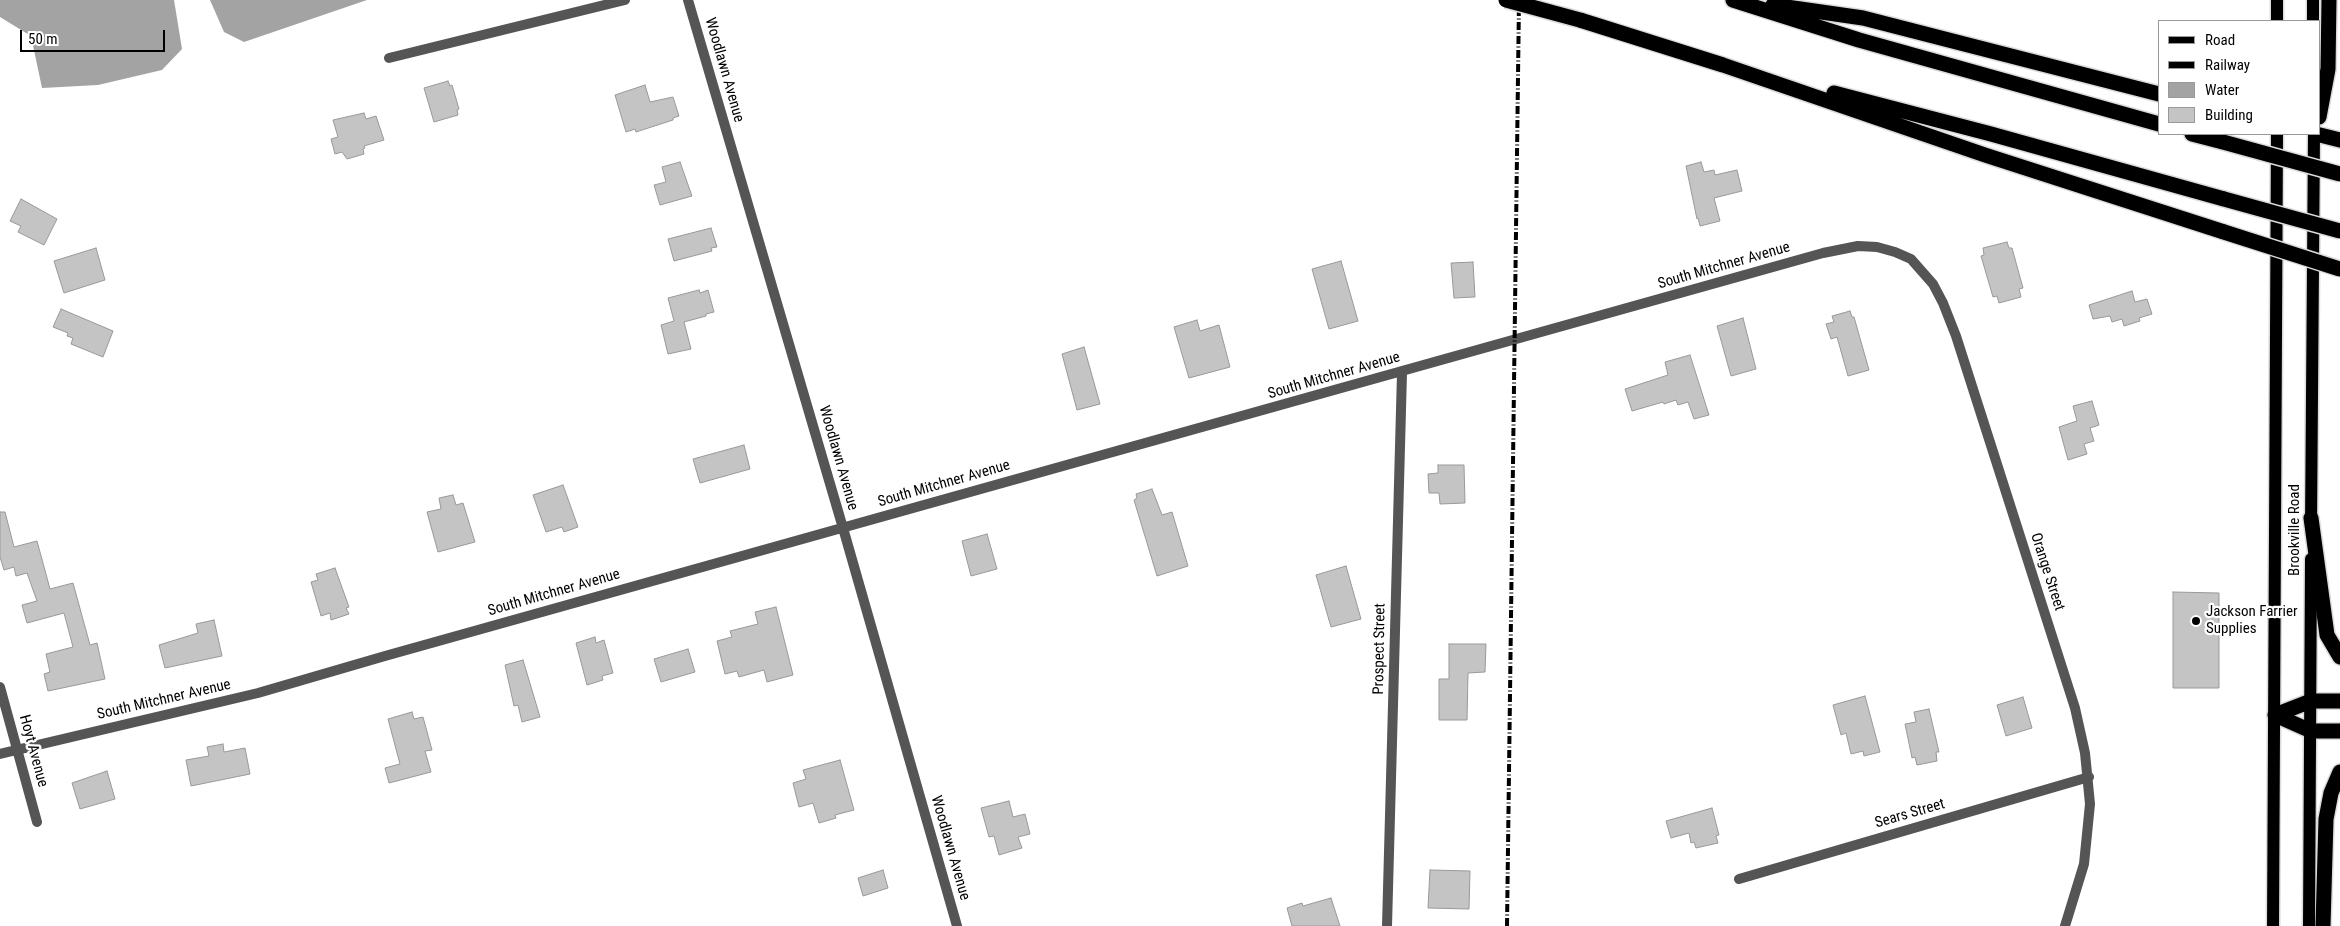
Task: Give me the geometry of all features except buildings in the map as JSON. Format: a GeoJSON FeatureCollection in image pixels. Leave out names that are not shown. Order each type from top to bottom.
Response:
{"type":"FeatureCollection","features":[{"type":"Feature","properties":{"kind":"highway"},"geometry":{"type":"LineString","coordinates":[[1506,0],[1580,20],[1723,65],[1986,155],[2340,269]]}},
{"type":"Feature","properties":{"kind":"highway"},"geometry":{"type":"LineString","coordinates":[[1735,0],[1863,18],[2158,94]]}},
{"type":"Feature","properties":{"kind":"highway"},"geometry":{"type":"LineString","coordinates":[[1735,0],[1859,40],[2158,124]]}},
{"type":"Feature","properties":{"kind":"highway"},"geometry":{"type":"LineString","coordinates":[[2320,112],[2328,70],[2329,0]]}},
{"type":"Feature","properties":{"kind":"highway"},"geometry":{"type":"LineString","coordinates":[[1723,65],[1991,134],[2340,231]]}},
{"type":"Feature","properties":{"kind":"highway"},"geometry":{"type":"LineString","coordinates":[[2196,135],[2340,174]]}},
{"type":"Feature","properties":{"kind":"highway"},"geometry":{"type":"LineString","coordinates":[[2315,136],[2340,140]]}},
{"type":"Feature","properties":{"kind":"highway"},"geometry":{"type":"LineString","coordinates":[[2311,518],[2326,635],[2340,657]]}},
{"type":"Feature","properties":{"kind":"highway"},"geometry":{"type":"LineString","coordinates":[[2275,715],[2311,701],[2340,701]]}},
{"type":"Feature","properties":{"kind":"highway"},"geometry":{"type":"LineString","coordinates":[[2275,715],[2311,732],[2340,731]]}},
{"type":"Feature","properties":{"kind":"highway"},"geometry":{"type":"LineString","coordinates":[[2323,926],[2326,819],[2331,793],[2340,772]]}},
{"type":"Feature","properties":{"kind":"main road"},"geometry":{"type":"LineString","coordinates":[[2277,0],[2277,20]]}},
{"type":"Feature","properties":{"kind":"main road"},"geometry":{"type":"LineString","coordinates":[[2313,0],[2314,20]]}},
{"type":"Feature","properties":{"kind":"main road","name":"Brookville Road"},"geometry":{"type":"LineString","coordinates":[[2273,926],[2277,135]]}},
{"type":"Feature","properties":{"kind":"main road","name":"Brookville Road"},"geometry":{"type":"LineString","coordinates":[[2309,926],[2315,136]]}},
{"type":"Feature","properties":{"kind":"street"},"geometry":{"type":"LineString","coordinates":[[389,58],[625,0]]}},
{"type":"Feature","properties":{"kind":"street","name":"Woodlawn Avenue"},"geometry":{"type":"LineString","coordinates":[[688,0],[843,528],[957,926]]}},
{"type":"Feature","properties":{"kind":"street","name":"South Mitchner Avenue"},"geometry":{"type":"LineString","coordinates":[[0,754],[258,694],[385,656],[1402,373],[1823,253],[1858,246],[1877,247],[1895,252]]}},
{"type":"Feature","properties":{"kind":"street","name":"Orange Street"},"geometry":{"type":"LineString","coordinates":[[1895,252],[1911,259],[1933,284],[1943,303],[1956,336],[2075,708],[2089,777],[2090,804],[2084,864],[2065,926]]}},
{"type":"Feature","properties":{"kind":"street","name":"Prospect Street"},"geometry":{"type":"LineString","coordinates":[[1388,926],[1402,373]]}},
{"type":"Feature","properties":{"kind":"street","name":"Hoyt Avenue"},"geometry":{"type":"LineString","coordinates":[[0,687],[37,822]]}},
{"type":"Feature","properties":{"kind":"street","name":"Sears Street"},"geometry":{"type":"LineString","coordinates":[[1739,879],[2089,777]]}},
{"type":"Feature","properties":{"kind":"water"},"geometry":{"type":"Polygon","coordinates":[[[0,0],[174,0],[182,49],[162,70],[98,85],[42,88],[31,36],[0,17],[0,0]]]}},
{"type":"Feature","properties":{"kind":"water"},"geometry":{"type":"Polygon","coordinates":[[[210,0],[367,0],[244,42],[224,32],[210,0]]]}},
{"type":"Feature","properties":{"kind":"railway"},"geometry":{"type":"LineString","coordinates":[[1507,926],[1519,0]]}},
{"type":"Feature","properties":{"kind":"place","name":"Jackson Farrier Supplies"},"geometry":{"type":"Point","coordinates":[2196,621]}}]}
